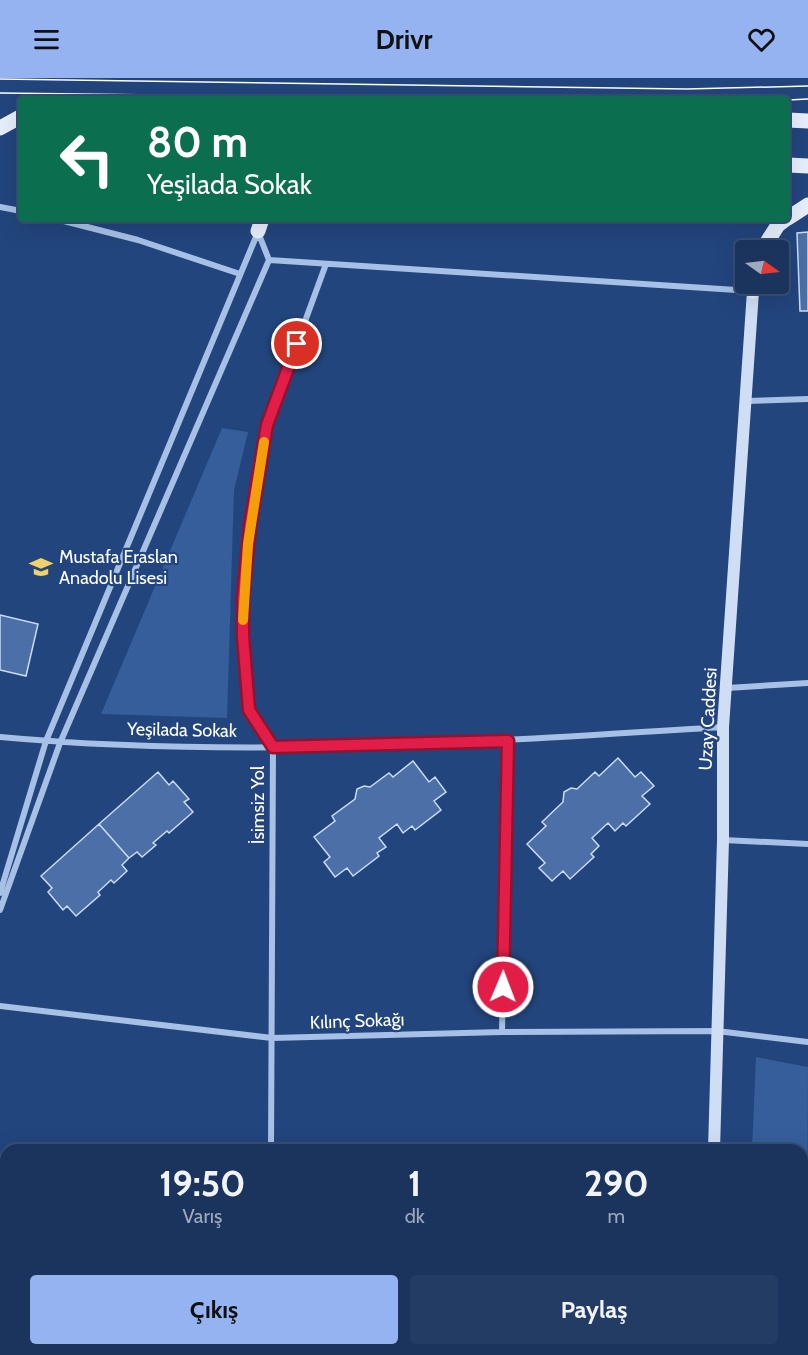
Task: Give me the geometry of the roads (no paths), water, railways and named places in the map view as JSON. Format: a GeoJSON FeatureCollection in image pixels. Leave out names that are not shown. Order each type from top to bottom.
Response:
{"type":"FeatureCollection","features":[{"type":"Feature","properties":{"kind":"main road"},"geometry":{"type":"LineString","coordinates":[[0,118],[18,117]]}},
{"type":"Feature","properties":{"kind":"main road"},"geometry":{"type":"LineString","coordinates":[[0,128],[18,118]]}},
{"type":"Feature","properties":{"kind":"main road"},"geometry":{"type":"LineString","coordinates":[[790,120],[808,121]]}},
{"type":"Feature","properties":{"kind":"main road"},"geometry":{"type":"LineString","coordinates":[[790,165],[808,166]]}},
{"type":"Feature","properties":{"kind":"main road"},"geometry":{"type":"LineString","coordinates":[[790,217],[808,205]]}},
{"type":"Feature","properties":{"kind":"main road"},"geometry":{"type":"LineString","coordinates":[[768,240],[782,222]]}},
{"type":"Feature","properties":{"kind":"main road","name":"Uzay Caddesi"},"geometry":{"type":"LineString","coordinates":[[714,1144],[723,840],[723,727],[754,294]]}},
{"type":"Feature","properties":{"kind":"street"},"geometry":{"type":"LineString","coordinates":[[0,207],[18,210]]}},
{"type":"Feature","properties":{"kind":"street"},"geometry":{"type":"LineString","coordinates":[[68,222],[138,240],[240,274]]}},
{"type":"Feature","properties":{"kind":"street"},"geometry":{"type":"LineString","coordinates":[[0,893],[46,741],[260,225]]}},
{"type":"Feature","properties":{"kind":"street"},"geometry":{"type":"LineString","coordinates":[[0,910],[60,743],[270,260],[260,225]]}},
{"type":"Feature","properties":{"kind":"street"},"geometry":{"type":"LineString","coordinates":[[270,260],[735,286]]}},
{"type":"Feature","properties":{"kind":"street","name":"İsimsiz Yol"},"geometry":{"type":"LineString","coordinates":[[271,1144],[273,747],[249,710],[243,636],[246,561],[267,425],[326,264]]}},
{"type":"Feature","properties":{"kind":"street"},"geometry":{"type":"LineString","coordinates":[[746,401],[808,399]]}},
{"type":"Feature","properties":{"kind":"street"},"geometry":{"type":"LineString","coordinates":[[727,688],[808,683]]}},
{"type":"Feature","properties":{"kind":"street","name":"Yeşilada Sokak"},"geometry":{"type":"LineString","coordinates":[[0,737],[60,743],[273,747],[508,741],[723,727]]}},
{"type":"Feature","properties":{"kind":"street"},"geometry":{"type":"LineString","coordinates":[[502,1032],[508,741]]}},
{"type":"Feature","properties":{"kind":"street"},"geometry":{"type":"LineString","coordinates":[[723,840],[808,844]]}},
{"type":"Feature","properties":{"kind":"street","name":"Kılınç Sokağı"},"geometry":{"type":"LineString","coordinates":[[0,1006],[272,1038],[502,1032],[717,1031],[808,1042]]}},
{"type":"Feature","properties":{"kind":"tram line"},"geometry":{"type":"LineString","coordinates":[[0,79],[687,89],[808,86]]}},
{"type":"Feature","properties":{"kind":"tram line"},"geometry":{"type":"LineString","coordinates":[[0,93],[236,96]]}},
{"type":"Feature","properties":{"kind":"tram line"},"geometry":{"type":"LineString","coordinates":[[790,100],[808,99]]}},
{"type":"Feature","properties":{"kind":"place","name":"Mustafa Eraslan Anadolu Lisesi"},"geometry":{"type":"Point","coordinates":[41,567]}}]}
